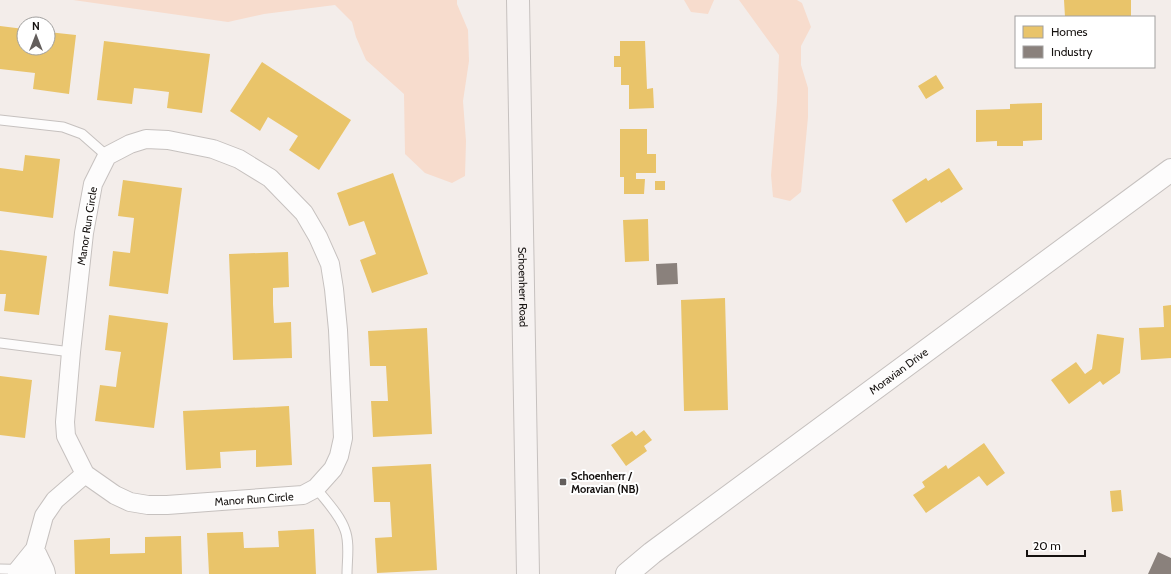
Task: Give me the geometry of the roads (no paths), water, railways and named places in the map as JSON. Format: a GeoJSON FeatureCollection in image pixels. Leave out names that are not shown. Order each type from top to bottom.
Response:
{"type":"FeatureCollection","features":[{"type":"Feature","properties":{"kind":"main road","name":"Schoenherr Road"},"geometry":{"type":"LineString","coordinates":[[518,0],[528,574]]}},
{"type":"Feature","properties":{"kind":"street","name":"Manor Run Circle"},"geometry":{"type":"LineString","coordinates":[[146,139],[168,140],[213,149],[239,159],[270,178],[304,214],[318,237],[330,264],[339,338],[343,438],[339,456],[332,469],[316,488],[303,495],[167,505],[148,505],[130,502],[115,495],[85,474],[66,436],[66,400],[71,352],[89,203],[93,184],[107,156],[130,144],[146,139]]}},
{"type":"Feature","properties":{"kind":"street","name":"Moravian Drive"},"geometry":{"type":"LineString","coordinates":[[627,574],[1171,170]]}},
{"type":"Feature","properties":{"kind":"street"},"geometry":{"type":"LineString","coordinates":[[17,572],[35,549],[44,516],[55,500],[85,474]]}},
{"type":"Feature","properties":{"kind":"street"},"geometry":{"type":"LineString","coordinates":[[35,549],[46,572]]}},
{"type":"Feature","properties":{"kind":"lane"},"geometry":{"type":"LineString","coordinates":[[0,120],[63,127],[82,134],[107,156]]}},
{"type":"Feature","properties":{"kind":"lane"},"geometry":{"type":"LineString","coordinates":[[0,343],[71,352]]}},
{"type":"Feature","properties":{"kind":"lane"},"geometry":{"type":"LineString","coordinates":[[316,488],[341,522],[345,530],[347,538],[347,574]]}},
{"type":"Feature","properties":{"kind":"lane"},"geometry":{"type":"LineString","coordinates":[[0,569],[17,572],[46,572]]}},
{"type":"Feature","properties":{"kind":"place","name":"Schoenherr / Moravian (NB)"},"geometry":{"type":"Point","coordinates":[563,482]}}]}
